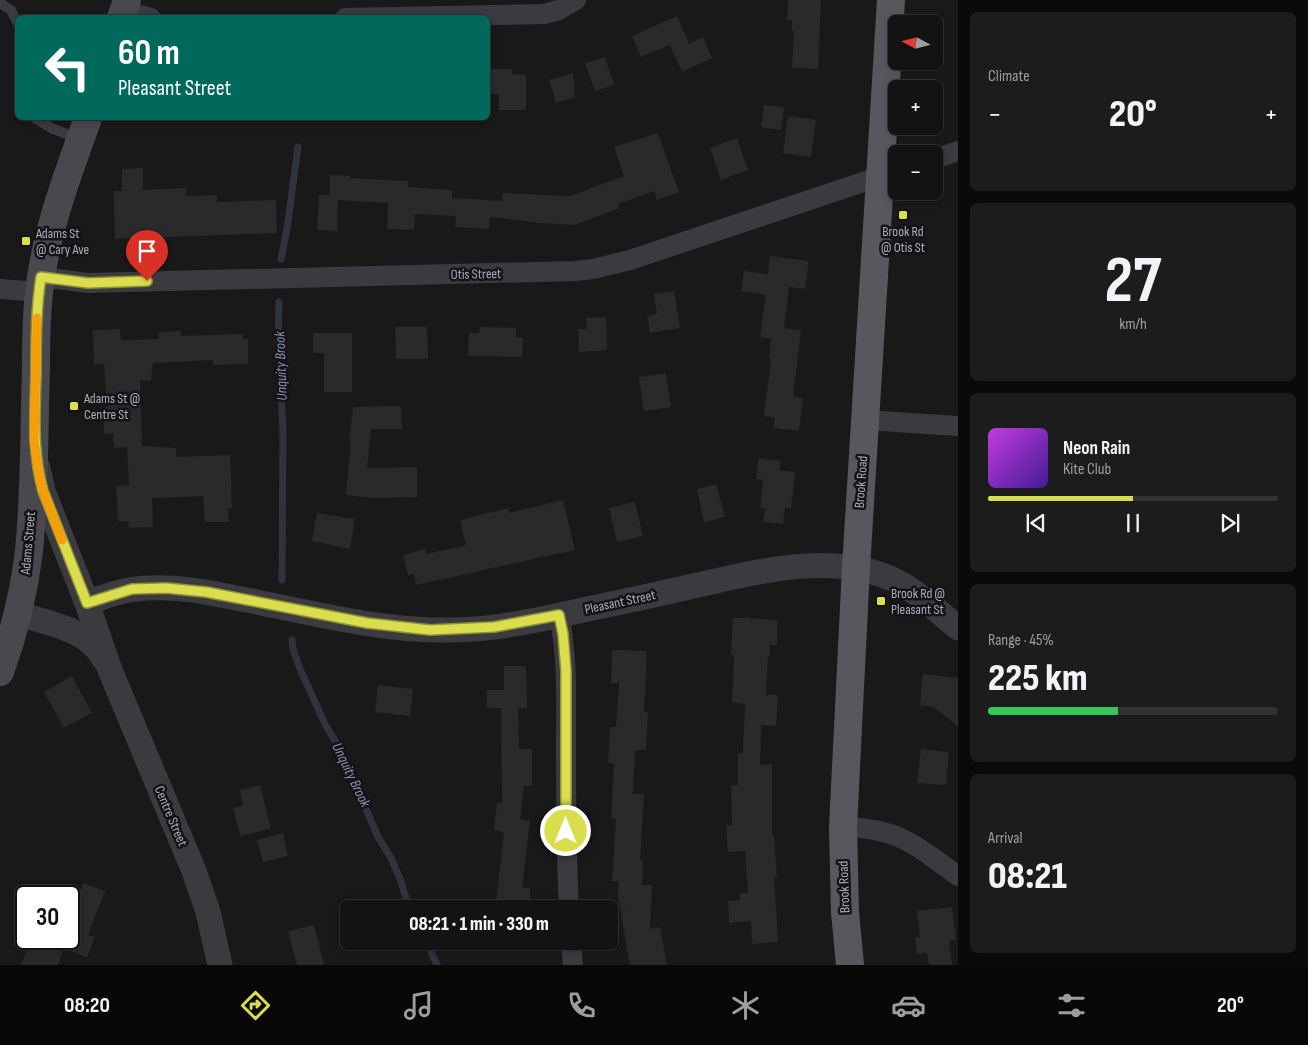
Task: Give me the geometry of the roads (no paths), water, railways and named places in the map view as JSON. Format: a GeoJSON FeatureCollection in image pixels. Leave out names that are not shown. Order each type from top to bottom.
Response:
{"type":"FeatureCollection","features":[{"type":"Feature","properties":{"kind":"main road","name":"Brook Road"},"geometry":{"type":"LineString","coordinates":[[888,145],[891,0]]}},
{"type":"Feature","properties":{"kind":"main road","name":"Adams Street"},"geometry":{"type":"LineString","coordinates":[[0,672],[18,614],[28,552],[40,285],[52,228],[84,128]]}},
{"type":"Feature","properties":{"kind":"main road","name":"Brook Road"},"geometry":{"type":"LineString","coordinates":[[850,965],[845,912],[843,827],[856,568],[866,420],[888,174]]}},
{"type":"Feature","properties":{"kind":"street"},"geometry":{"type":"LineString","coordinates":[[490,15],[544,14],[559,10],[576,0]]}},
{"type":"Feature","properties":{"kind":"street"},"geometry":{"type":"LineString","coordinates":[[124,10],[141,15]]}},
{"type":"Feature","properties":{"kind":"street"},"geometry":{"type":"LineString","coordinates":[[943,156],[958,151]]}},
{"type":"Feature","properties":{"kind":"street","name":"Otis Street"},"geometry":{"type":"LineString","coordinates":[[0,289],[88,283],[575,271],[593,269],[630,260],[888,174]]}},
{"type":"Feature","properties":{"kind":"street"},"geometry":{"type":"LineString","coordinates":[[866,420],[958,426]]}},
{"type":"Feature","properties":{"kind":"street","name":"Centre Street"},"geometry":{"type":"LineString","coordinates":[[34,441],[43,491],[87,603],[110,670],[197,878],[208,912],[220,965]]}},
{"type":"Feature","properties":{"kind":"street","name":"Pleasant Street"},"geometry":{"type":"LineString","coordinates":[[87,603],[132,589],[166,588],[206,592],[367,623],[430,630],[494,627],[774,570],[817,565],[856,568],[884,575],[900,582],[914,591],[958,628]]}},
{"type":"Feature","properties":{"kind":"street","name":"Centre Street"},"geometry":{"type":"LineString","coordinates":[[18,614],[85,637],[95,645],[110,670]]}},
{"type":"Feature","properties":{"kind":"street"},"geometry":{"type":"LineString","coordinates":[[559,615],[563,634],[566,671],[566,846],[569,900]]}},
{"type":"Feature","properties":{"kind":"street"},"geometry":{"type":"LineString","coordinates":[[843,827],[883,831],[898,836],[915,845],[958,876]]}},
{"type":"Feature","properties":{"kind":"street"},"geometry":{"type":"LineString","coordinates":[[572,950],[573,965]]}},
{"type":"Feature","properties":{"kind":"lane"},"geometry":{"type":"LineString","coordinates":[[0,3],[11,10],[15,18]]}},
{"type":"Feature","properties":{"kind":"lane"},"geometry":{"type":"LineString","coordinates":[[38,120],[51,128],[84,128]]}},
{"type":"Feature","properties":{"kind":"waterway","name":"Unquity Brook"},"geometry":{"type":"LineString","coordinates":[[281,259],[298,147]]}},
{"type":"Feature","properties":{"kind":"waterway","name":"Unquity Brook"},"geometry":{"type":"LineString","coordinates":[[279,302],[278,341],[283,430],[282,580]]}},
{"type":"Feature","properties":{"kind":"waterway","name":"Unquity Brook"},"geometry":{"type":"LineString","coordinates":[[292,640],[300,669],[325,724],[342,753],[378,837],[391,858],[407,900]]}},
{"type":"Feature","properties":{"kind":"waterway","name":"Unquity Brook"},"geometry":{"type":"LineString","coordinates":[[430,950],[437,965]]}},
{"type":"Feature","properties":{"kind":"place","name":"Brook Rd @ Otis St"},"geometry":{"type":"Point","coordinates":[903,215]}},
{"type":"Feature","properties":{"kind":"place","name":"Adams St @ Cary Ave"},"geometry":{"type":"Point","coordinates":[26,241]}},
{"type":"Feature","properties":{"kind":"place","name":"Adams St @ Centre St"},"geometry":{"type":"Point","coordinates":[74,406]}},
{"type":"Feature","properties":{"kind":"place","name":"Brook Rd @ Pleasant St"},"geometry":{"type":"Point","coordinates":[881,601]}}]}
